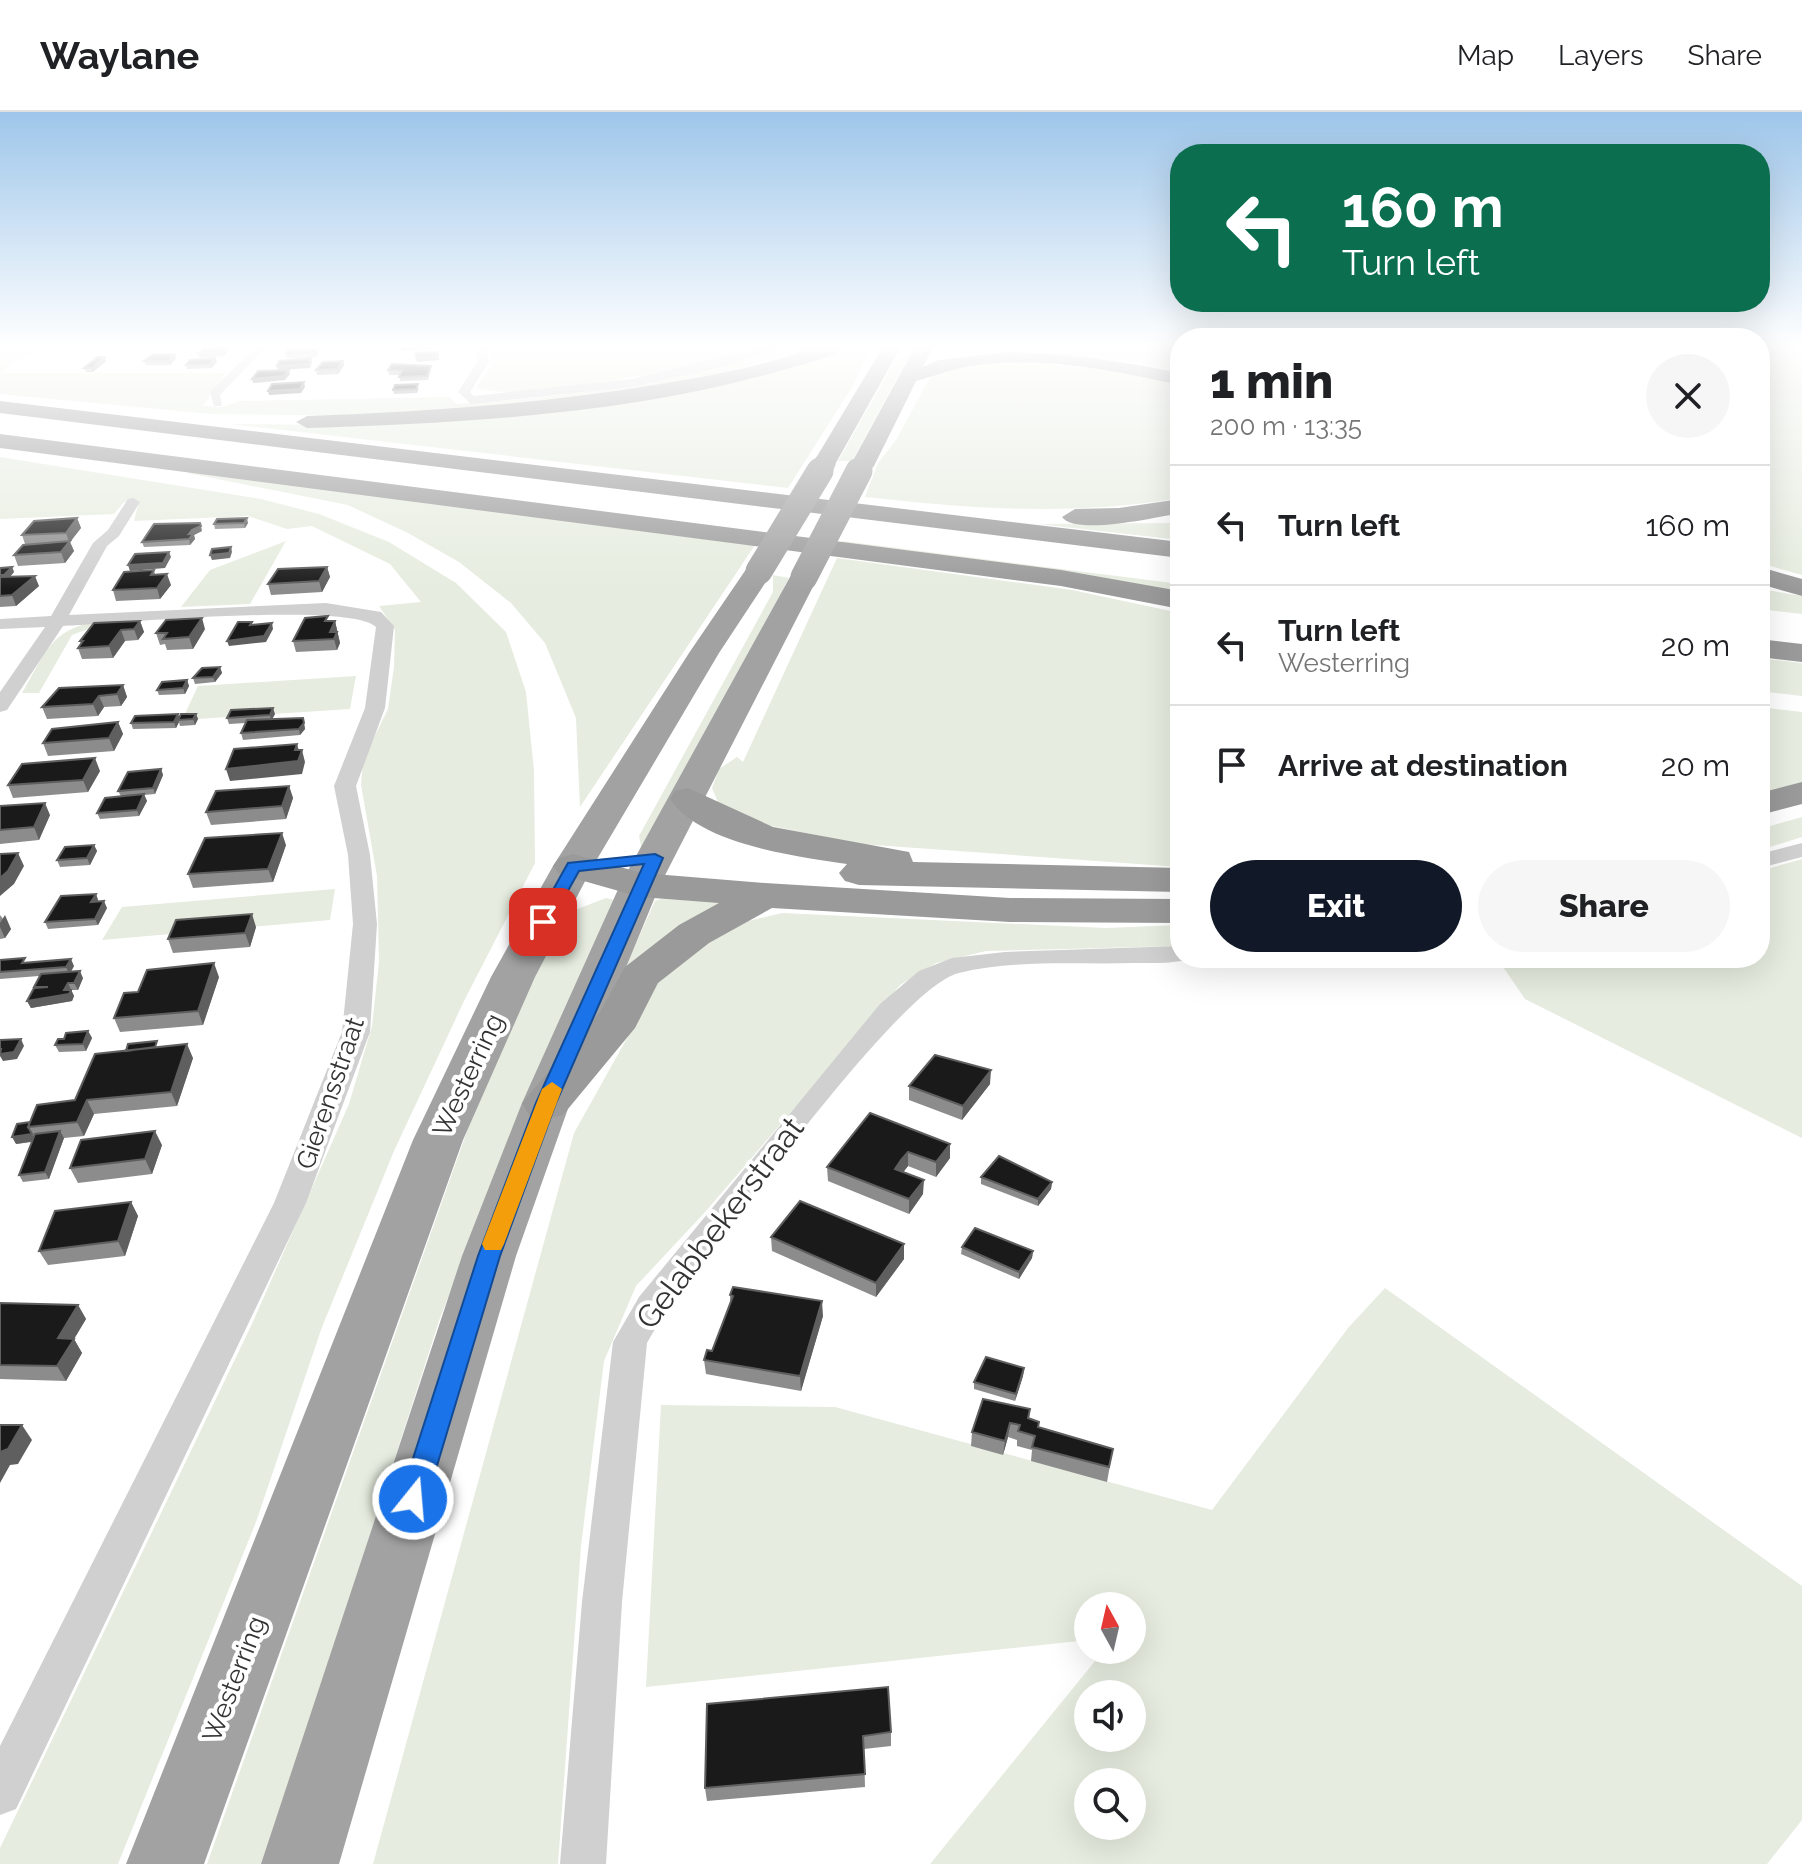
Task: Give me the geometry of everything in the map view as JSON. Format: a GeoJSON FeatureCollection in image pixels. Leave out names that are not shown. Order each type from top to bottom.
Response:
{"type":"FeatureCollection","features":[{"type":"Feature","properties":{"kind":"highway"},"geometry":{"type":"LineString","coordinates":[[97,427],[1170,574]]}},
{"type":"Feature","properties":{"kind":"highway"},"geometry":{"type":"LineString","coordinates":[[117,427],[1170,549]]}},
{"type":"Feature","properties":{"kind":"highway","name":"Westerring"},"geometry":{"type":"LineString","coordinates":[[165,1864],[438,1140],[513,977],[573,866],[846,427]]}},
{"type":"Feature","properties":{"kind":"highway"},"geometry":{"type":"LineString","coordinates":[[300,1864],[489,1256],[546,1103],[647,872],[883,427]]}},
{"type":"Feature","properties":{"kind":"highway"},"geometry":{"type":"LineString","coordinates":[[0,441],[1061,578],[1170,598]]}},
{"type":"Feature","properties":{"kind":"highway"},"geometry":{"type":"LineString","coordinates":[[802,504],[1043,518],[1119,516],[1170,508]]}},
{"type":"Feature","properties":{"kind":"highway"},"geometry":{"type":"LineString","coordinates":[[1770,578],[1802,588]]}},
{"type":"Feature","properties":{"kind":"highway"},"geometry":{"type":"LineString","coordinates":[[1770,621],[1802,625]]}},
{"type":"Feature","properties":{"kind":"highway"},"geometry":{"type":"LineString","coordinates":[[1770,649],[1802,653]]}},
{"type":"Feature","properties":{"kind":"highway"},"geometry":{"type":"LineString","coordinates":[[1770,801],[1802,793]]}},
{"type":"Feature","properties":{"kind":"highway"},"geometry":{"type":"LineString","coordinates":[[688,799],[710,817],[749,832],[956,873]]}},
{"type":"Feature","properties":{"kind":"highway"},"geometry":{"type":"LineString","coordinates":[[573,866],[647,872],[956,873],[1170,880]]}},
{"type":"Feature","properties":{"kind":"highway"},"geometry":{"type":"LineString","coordinates":[[647,872],[765,895],[1010,910],[1170,911]]}},
{"type":"Feature","properties":{"kind":"highway"},"geometry":{"type":"LineString","coordinates":[[546,1103],[619,1018],[640,976],[694,934],[765,895]]}},
{"type":"Feature","properties":{"kind":"street"},"geometry":{"type":"LineString","coordinates":[[0,706],[55,622],[101,543],[114,533],[133,502]]}},
{"type":"Feature","properties":{"kind":"street","name":"Gierensstraat"},"geometry":{"type":"LineString","coordinates":[[0,624],[326,608],[375,616],[385,626],[375,708],[345,786],[359,855],[365,924],[356,1032],[290,1203],[0,1793]]}},
{"type":"Feature","properties":{"kind":"street"},"geometry":{"type":"LineString","coordinates":[[1770,858],[1802,850]]}},
{"type":"Feature","properties":{"kind":"street","name":"Gelabbekerstraat"},"geometry":{"type":"LineString","coordinates":[[583,1864],[602,1602],[630,1342],[651,1306],[770,1154],[889,1010],[928,977],[952,966],[1005,960],[1170,954]]}},
{"type":"Feature","properties":{"kind":"shaded area"},"geometry":{"type":"Polygon","coordinates":[[[254,427],[827,427],[788,488],[254,427]]]}},
{"type":"Feature","properties":{"kind":"shaded area"},"geometry":{"type":"Polygon","coordinates":[[[857,427],[871,427],[852,461],[838,461],[857,427]]]}},
{"type":"Feature","properties":{"kind":"shaded area"},"geometry":{"type":"Polygon","coordinates":[[[903,427],[1170,427],[1170,500],[1100,507],[1022,509],[865,497],[878,463],[903,427]]]}},
{"type":"Feature","properties":{"kind":"shaded area"},"geometry":{"type":"Polygon","coordinates":[[[1770,427],[1802,427],[1802,575],[1770,566],[1770,427]]]}},
{"type":"Feature","properties":{"kind":"shaded area"},"geometry":{"type":"Polygon","coordinates":[[[0,457],[261,499],[319,514],[389,542],[456,583],[506,632],[526,692],[534,771],[535,863],[464,1001],[394,1151],[322,1327],[256,1522],[118,1864],[0,1864],[0,1848],[251,1326],[349,1104],[372,1026],[379,962],[377,876],[361,785],[363,760],[388,709],[394,667],[395,630],[379,606],[421,602],[390,564],[312,526],[287,529],[248,516],[134,521],[139,501],[124,502],[114,514],[0,519],[0,457]]]}},
{"type":"Feature","properties":{"kind":"shaded area"},"geometry":{"type":"Polygon","coordinates":[[[187,473],[755,545],[580,807],[576,718],[545,643],[511,603],[459,562],[408,533],[348,505],[187,473]]]}},
{"type":"Feature","properties":{"kind":"shaded area"},"geometry":{"type":"Polygon","coordinates":[[[1170,523],[1170,539],[1038,524],[1170,523]]]}},
{"type":"Feature","properties":{"kind":"shaded area"},"geometry":{"type":"Polygon","coordinates":[[[286,541],[250,604],[181,607],[210,570],[286,541]]]}},
{"type":"Feature","properties":{"kind":"shaded area"},"geometry":{"type":"Polygon","coordinates":[[[842,541],[1170,583],[1170,595],[838,545],[842,541]]]}},
{"type":"Feature","properties":{"kind":"shaded area"},"geometry":{"type":"Polygon","coordinates":[[[837,558],[1072,590],[1170,611],[1170,866],[860,844],[748,821],[720,807],[712,788],[719,769],[737,757],[743,762],[837,558]]]}},
{"type":"Feature","properties":{"kind":"shaded area"},"geometry":{"type":"Polygon","coordinates":[[[773,575],[789,578],[647,850],[642,850],[639,836],[773,592],[773,575]]]}},
{"type":"Feature","properties":{"kind":"shaded area"},"geometry":{"type":"Polygon","coordinates":[[[1770,591],[1802,596],[1802,614],[1770,610],[1770,591]]]}},
{"type":"Feature","properties":{"kind":"shaded area"},"geometry":{"type":"Polygon","coordinates":[[[96,622],[96,626],[72,635],[39,693],[22,693],[43,656],[58,638],[68,631],[96,622]]]}},
{"type":"Feature","properties":{"kind":"shaded area"},"geometry":{"type":"Polygon","coordinates":[[[1770,659],[1802,663],[1802,696],[1770,692],[1770,659]]]}},
{"type":"Feature","properties":{"kind":"shaded area"},"geometry":{"type":"Polygon","coordinates":[[[356,676],[350,709],[182,720],[198,686],[356,676]]]}},
{"type":"Feature","properties":{"kind":"shaded area"},"geometry":{"type":"Polygon","coordinates":[[[1770,708],[1802,712],[1802,785],[1770,793],[1770,708]]]}},
{"type":"Feature","properties":{"kind":"shaded area"},"geometry":{"type":"Polygon","coordinates":[[[1802,817],[1802,837],[1770,847],[1770,826],[1802,817]]]}},
{"type":"Feature","properties":{"kind":"shaded area"},"geometry":{"type":"Polygon","coordinates":[[[1802,859],[1802,1138],[1525,999],[1504,968],[1770,968],[1770,868],[1802,859]]]}},
{"type":"Feature","properties":{"kind":"shaded area"},"geometry":{"type":"Polygon","coordinates":[[[335,889],[330,920],[102,940],[122,907],[335,889]]]}},
{"type":"Feature","properties":{"kind":"shaded area"},"geometry":{"type":"Polygon","coordinates":[[[606,898],[614,900],[518,1119],[440,1318],[264,1864],[207,1864],[487,1075],[557,932],[570,912],[606,898]]]}},
{"type":"Feature","properties":{"kind":"shaded area"},"geometry":{"type":"Polygon","coordinates":[[[655,901],[720,902],[723,906],[625,968],[655,901]]]}},
{"type":"Feature","properties":{"kind":"shaded area"},"geometry":{"type":"Polygon","coordinates":[[[782,913],[1106,928],[1170,925],[1170,946],[986,951],[936,963],[900,985],[706,1211],[636,1286],[604,1361],[581,1546],[558,1864],[373,1864],[574,1133],[664,972],[707,941],[748,921],[782,913]]]}},
{"type":"Feature","properties":{"kind":"shaded area"},"geometry":{"type":"Polygon","coordinates":[[[1385,1288],[1802,1586],[1802,1820],[1767,1864],[930,1864],[1074,1687],[1074,1752],[1146,1752],[1146,1680],[1080,1680],[1093,1664],[1146,1664],[1146,1592],[1074,1592],[1074,1641],[646,1687],[661,1405],[835,1407],[1212,1510],[1348,1328],[1385,1288]]]}},
{"type":"Feature","properties":{"kind":"building"},"geometry":{"type":"Polygon","coordinates":[[[77,518],[66,533],[22,535],[34,521],[77,518]]]}},
{"type":"Feature","properties":{"kind":"building"},"geometry":{"type":"Polygon","coordinates":[[[247,518],[244,523],[214,524],[217,519],[247,518]]]}},
{"type":"Feature","properties":{"kind":"building"},"geometry":{"type":"Polygon","coordinates":[[[200,523],[201,526],[189,534],[194,533],[189,539],[142,542],[154,524],[200,523]]]}},
{"type":"Feature","properties":{"kind":"building"},"geometry":{"type":"Polygon","coordinates":[[[70,541],[61,552],[14,555],[23,545],[70,541]]]}},
{"type":"Feature","properties":{"kind":"building"},"geometry":{"type":"Polygon","coordinates":[[[231,547],[229,553],[210,555],[212,549],[231,547]]]}},
{"type":"Feature","properties":{"kind":"building"},"geometry":{"type":"Polygon","coordinates":[[[169,552],[163,563],[128,565],[135,554],[169,552]]]}},
{"type":"Feature","properties":{"kind":"building"},"geometry":{"type":"Polygon","coordinates":[[[12,567],[4,575],[0,575],[0,568],[12,567]]]}},
{"type":"Feature","properties":{"kind":"building"},"geometry":{"type":"Polygon","coordinates":[[[327,567],[319,581],[268,584],[278,569],[327,567]]]}},
{"type":"Feature","properties":{"kind":"building"},"geometry":{"type":"Polygon","coordinates":[[[154,570],[151,575],[167,574],[157,588],[113,590],[124,572],[154,570]]]}},
{"type":"Feature","properties":{"kind":"building"},"geometry":{"type":"Polygon","coordinates":[[[35,576],[12,595],[0,596],[0,577],[35,576]]]}},
{"type":"Feature","properties":{"kind":"building"},"geometry":{"type":"Polygon","coordinates":[[[328,616],[325,621],[335,621],[330,632],[337,632],[334,639],[293,641],[305,618],[328,616]]]}},
{"type":"Feature","properties":{"kind":"building"},"geometry":{"type":"Polygon","coordinates":[[[202,618],[189,637],[163,639],[167,633],[156,633],[166,620],[202,618]]]}},
{"type":"Feature","properties":{"kind":"building"},"geometry":{"type":"Polygon","coordinates":[[[140,621],[134,629],[121,630],[109,646],[78,648],[94,623],[140,621]]]}},
{"type":"Feature","properties":{"kind":"building"},"geometry":{"type":"Polygon","coordinates":[[[238,622],[252,622],[250,625],[272,623],[264,636],[227,641],[238,622]]]}},
{"type":"Feature","properties":{"kind":"building"},"geometry":{"type":"Polygon","coordinates":[[[220,667],[213,677],[193,678],[202,668],[220,667]]]}},
{"type":"Feature","properties":{"kind":"building"},"geometry":{"type":"Polygon","coordinates":[[[187,680],[183,688],[157,690],[162,682],[187,680]]]}},
{"type":"Feature","properties":{"kind":"building"},"geometry":{"type":"Polygon","coordinates":[[[123,685],[117,694],[99,696],[93,704],[42,707],[59,688],[123,685]]]}},
{"type":"Feature","properties":{"kind":"building"},"geometry":{"type":"Polygon","coordinates":[[[273,708],[270,715],[227,718],[231,710],[273,708]]]}},
{"type":"Feature","properties":{"kind":"building"},"geometry":{"type":"Polygon","coordinates":[[[178,714],[174,722],[131,723],[135,716],[178,714]]]}},
{"type":"Feature","properties":{"kind":"building"},"geometry":{"type":"Polygon","coordinates":[[[181,714],[196,714],[193,719],[178,720],[181,714]]]}},
{"type":"Feature","properties":{"kind":"building"},"geometry":{"type":"Polygon","coordinates":[[[303,718],[304,723],[299,729],[241,733],[247,720],[303,718]]]}},
{"type":"Feature","properties":{"kind":"building"},"geometry":{"type":"Polygon","coordinates":[[[118,722],[109,738],[43,743],[52,729],[118,722]]]}},
{"type":"Feature","properties":{"kind":"building"},"geometry":{"type":"Polygon","coordinates":[[[297,744],[295,750],[302,750],[298,761],[226,769],[234,749],[297,744]]]}},
{"type":"Feature","properties":{"kind":"building"},"geometry":{"type":"Polygon","coordinates":[[[95,758],[83,780],[8,785],[22,764],[95,758]]]}},
{"type":"Feature","properties":{"kind":"building"},"geometry":{"type":"Polygon","coordinates":[[[161,769],[153,788],[118,791],[128,772],[161,769]]]}},
{"type":"Feature","properties":{"kind":"building"},"geometry":{"type":"Polygon","coordinates":[[[289,786],[282,806],[206,812],[216,791],[289,786]]]}},
{"type":"Feature","properties":{"kind":"building"},"geometry":{"type":"Polygon","coordinates":[[[144,794],[137,810],[97,813],[105,798],[144,794]]]}},
{"type":"Feature","properties":{"kind":"building"},"geometry":{"type":"Polygon","coordinates":[[[45,803],[34,827],[0,830],[0,806],[45,803]]]}},
{"type":"Feature","properties":{"kind":"building"},"geometry":{"type":"Polygon","coordinates":[[[282,833],[268,869],[188,874],[205,838],[282,833]]]}},
{"type":"Feature","properties":{"kind":"building"},"geometry":{"type":"Polygon","coordinates":[[[94,845],[87,858],[57,860],[65,847],[94,845]]]}},
{"type":"Feature","properties":{"kind":"building"},"geometry":{"type":"Polygon","coordinates":[[[18,853],[8,871],[0,878],[0,854],[18,853]]]}},
{"type":"Feature","properties":{"kind":"building"},"geometry":{"type":"Polygon","coordinates":[[[96,894],[91,902],[104,901],[95,919],[45,922],[61,896],[96,894]]]}},
{"type":"Feature","properties":{"kind":"building"},"geometry":{"type":"Polygon","coordinates":[[[252,914],[245,933],[168,939],[176,920],[252,914]]]}},
{"type":"Feature","properties":{"kind":"building"},"geometry":{"type":"Polygon","coordinates":[[[25,958],[22,963],[71,959],[66,967],[0,972],[0,960],[25,958]]]}},
{"type":"Feature","properties":{"kind":"building"},"geometry":{"type":"Polygon","coordinates":[[[214,963],[198,1011],[114,1018],[124,993],[138,992],[147,970],[214,963]]]}},
{"type":"Feature","properties":{"kind":"building"},"geometry":{"type":"Polygon","coordinates":[[[80,971],[74,983],[68,983],[64,990],[71,990],[69,994],[27,1001],[34,988],[48,987],[34,987],[41,974],[80,971]]]}},
{"type":"Feature","properties":{"kind":"building"},"geometry":{"type":"Polygon","coordinates":[[[88,1031],[83,1044],[55,1045],[58,1039],[64,1039],[66,1033],[88,1031]]]}},
{"type":"Feature","properties":{"kind":"building"},"geometry":{"type":"Polygon","coordinates":[[[21,1039],[14,1052],[0,1054],[0,1040],[21,1039]]]}},
{"type":"Feature","properties":{"kind":"building"},"geometry":{"type":"Polygon","coordinates":[[[157,1041],[155,1047],[126,1051],[128,1044],[157,1041]]]}},
{"type":"Feature","properties":{"kind":"building"},"geometry":{"type":"Polygon","coordinates":[[[187,1044],[171,1092],[87,1100],[77,1122],[28,1127],[37,1105],[75,1100],[95,1054],[187,1044]]]}},
{"type":"Feature","properties":{"kind":"building"},"geometry":{"type":"Polygon","coordinates":[[[935,1055],[991,1070],[963,1106],[909,1086],[935,1055]]]}},
{"type":"Feature","properties":{"kind":"building"},"geometry":{"type":"Polygon","coordinates":[[[870,1113],[950,1144],[936,1162],[908,1152],[901,1160],[895,1169],[924,1180],[909,1199],[827,1167],[870,1113]]]}},
{"type":"Feature","properties":{"kind":"building"},"geometry":{"type":"Polygon","coordinates":[[[30,1122],[28,1127],[32,1134],[12,1137],[17,1124],[30,1122]]]}},
{"type":"Feature","properties":{"kind":"building"},"geometry":{"type":"Polygon","coordinates":[[[60,1131],[45,1172],[19,1175],[35,1134],[60,1131]]]}},
{"type":"Feature","properties":{"kind":"building"},"geometry":{"type":"Polygon","coordinates":[[[155,1131],[145,1159],[70,1168],[81,1140],[155,1131]]]}},
{"type":"Feature","properties":{"kind":"building"},"geometry":{"type":"Polygon","coordinates":[[[999,1156],[1052,1182],[1038,1199],[981,1177],[999,1156]]]}},
{"type":"Feature","properties":{"kind":"building"},"geometry":{"type":"Polygon","coordinates":[[[800,1201],[904,1244],[876,1283],[771,1237],[800,1201]]]}},
{"type":"Feature","properties":{"kind":"building"},"geometry":{"type":"Polygon","coordinates":[[[131,1202],[118,1241],[39,1251],[55,1211],[131,1202]]]}},
{"type":"Feature","properties":{"kind":"building"},"geometry":{"type":"Polygon","coordinates":[[[975,1228],[1033,1251],[1019,1272],[962,1247],[975,1228]]]}},
{"type":"Feature","properties":{"kind":"building"},"geometry":{"type":"Polygon","coordinates":[[[733,1287],[822,1301],[800,1376],[704,1360],[707,1350],[712,1351],[733,1296],[730,1295],[733,1287]]]}},
{"type":"Feature","properties":{"kind":"building"},"geometry":{"type":"Polygon","coordinates":[[[0,1303],[78,1305],[58,1338],[74,1339],[57,1366],[0,1365],[0,1303]]]}},
{"type":"Feature","properties":{"kind":"building"},"geometry":{"type":"Polygon","coordinates":[[[986,1357],[1024,1368],[1016,1394],[974,1382],[986,1357]]]}},
{"type":"Feature","properties":{"kind":"building"},"geometry":{"type":"Polygon","coordinates":[[[983,1399],[1030,1409],[1028,1418],[1039,1422],[1038,1427],[1113,1449],[1109,1467],[1032,1447],[1035,1436],[1018,1431],[1020,1425],[1010,1423],[1005,1441],[972,1432],[983,1399]]]}},
{"type":"Feature","properties":{"kind":"building"},"geometry":{"type":"Polygon","coordinates":[[[0,1425],[22,1425],[8,1449],[0,1452],[0,1425]]]}},
{"type":"Feature","properties":{"kind":"building"},"geometry":{"type":"Polygon","coordinates":[[[888,1687],[891,1732],[863,1736],[865,1774],[705,1788],[707,1704],[888,1687]]]}},
{"type":"Feature","properties":{"kind":"slow traffic"},"geometry":{"type":"LineString","coordinates":[[493,1244],[552,1089]]}},
{"type":"Feature","properties":{"kind":"route"},"geometry":{"type":"LineString","coordinates":[[413,1499],[489,1256],[546,1103],[640,885],[655,858],[573,866],[543,922]]}}]}
